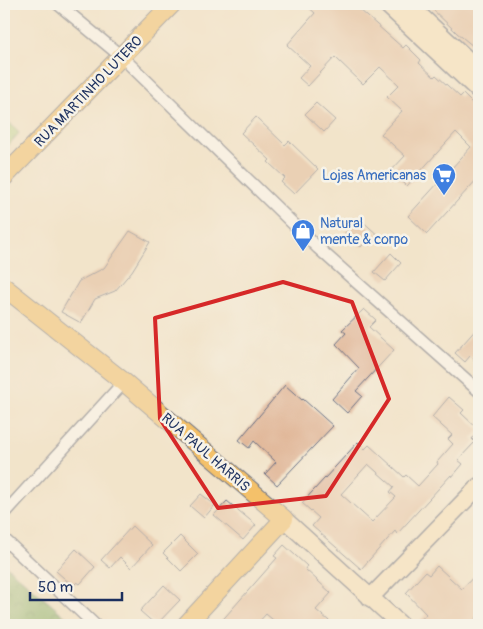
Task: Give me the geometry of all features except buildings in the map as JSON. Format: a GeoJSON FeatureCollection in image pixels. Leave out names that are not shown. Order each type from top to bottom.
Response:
{"type":"FeatureCollection","features":[{"type":"Feature","properties":{"kind":"main road","name":"RUA MARTINHO LUTERO"},"geometry":{"type":"LineString","coordinates":[[4,177],[172,4]]}},
{"type":"Feature","properties":{"kind":"main road","name":"RUA PAUL HARRIS"},"geometry":{"type":"LineString","coordinates":[[4,287],[124,382],[284,519]]}},
{"type":"Feature","properties":{"kind":"main road"},"geometry":{"type":"LineString","coordinates":[[186,625],[284,519]]}},
{"type":"Feature","properties":{"kind":"street"},"geometry":{"type":"LineString","coordinates":[[58,4],[122,57],[318,248],[479,391]]}},
{"type":"Feature","properties":{"kind":"street"},"geometry":{"type":"LineString","coordinates":[[386,4],[474,72]]}},
{"type":"Feature","properties":{"kind":"street"},"geometry":{"type":"LineString","coordinates":[[408,4],[474,72],[479,91]]}},
{"type":"Feature","properties":{"kind":"street"},"geometry":{"type":"LineString","coordinates":[[4,514],[124,382]]}},
{"type":"Feature","properties":{"kind":"street"},"geometry":{"type":"LineString","coordinates":[[370,598],[479,486]]}},
{"type":"Feature","properties":{"kind":"street","name":"RUA PAUL HARRIS"},"geometry":{"type":"LineString","coordinates":[[284,519],[401,625]]}},
{"type":"Feature","properties":{"kind":"street"},"geometry":{"type":"LineString","coordinates":[[4,539],[95,625]]}},
{"type":"Feature","properties":{"kind":"highlighted area"},"geometry":{"type":"Polygon","coordinates":[[[283,282],[352,302],[389,399],[326,496],[218,508],[160,419],[155,318],[283,282]]]}},
{"type":"Feature","properties":{"kind":"green space"},"geometry":{"type":"Polygon","coordinates":[[[4,117],[19,133],[4,150],[4,117]]]}},
{"type":"Feature","properties":{"kind":"green space"},"geometry":{"type":"Polygon","coordinates":[[[4,564],[75,625],[4,625],[4,564]]]}},
{"type":"Feature","properties":{"kind":"place","name":"Lojas Americanas"},"geometry":{"type":"Point","coordinates":[444,196]}},
{"type":"Feature","properties":{"kind":"place","name":"Natural mente & corpo"},"geometry":{"type":"Point","coordinates":[303,252]}}]}
